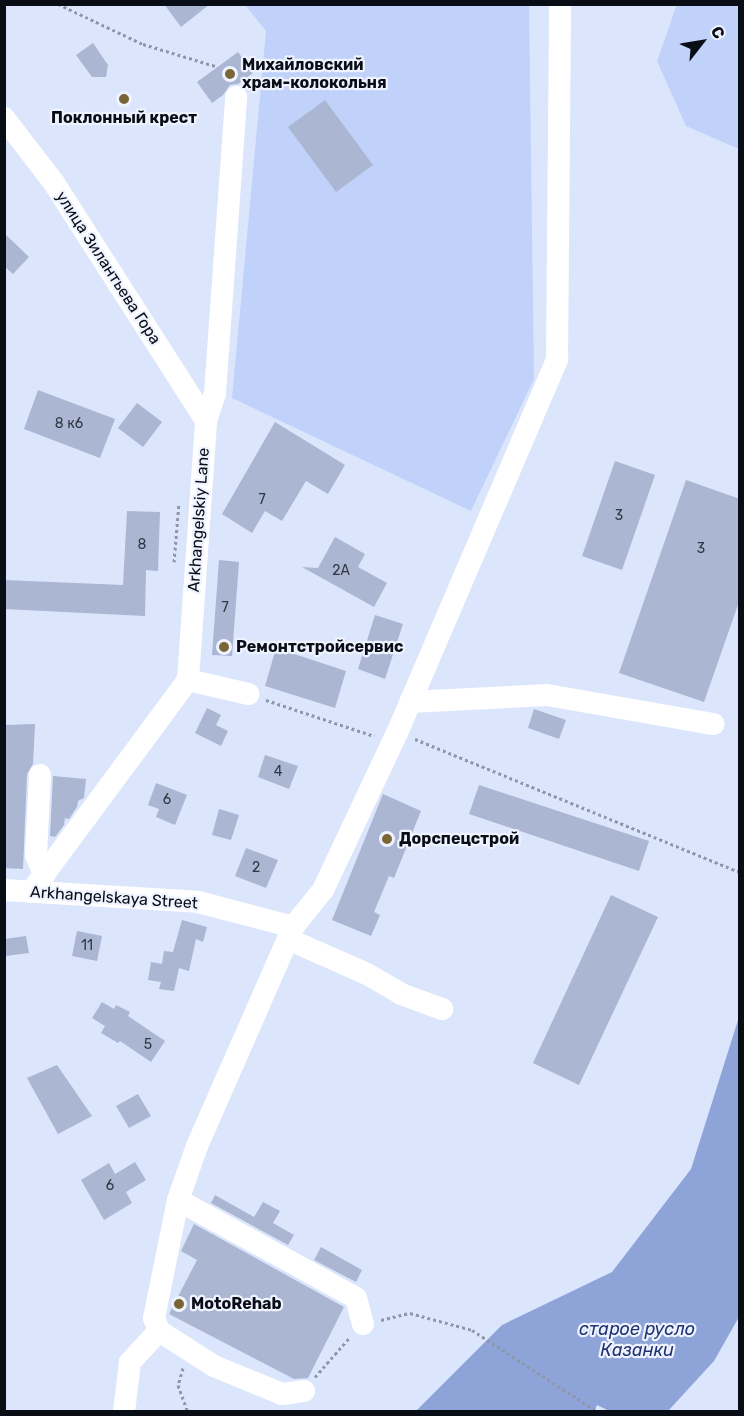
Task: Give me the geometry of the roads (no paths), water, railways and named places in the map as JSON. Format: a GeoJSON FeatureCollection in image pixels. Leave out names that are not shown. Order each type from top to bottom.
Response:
{"type":"FeatureCollection","features":[{"type":"Feature","properties":{"kind":"street"},"geometry":{"type":"LineString","coordinates":[[304,1391],[282,1394],[214,1365],[159,1331],[154,1318],[178,1200],[196,1146],[290,933],[323,890],[394,738],[557,359],[560,4]]}},
{"type":"Feature","properties":{"kind":"street","name":"Arkhangelskiy Lane"},"geometry":{"type":"LineString","coordinates":[[188,680],[206,421],[215,393],[236,97]]}},
{"type":"Feature","properties":{"kind":"street","name":"улица Зилантьева Гора"},"geometry":{"type":"LineString","coordinates":[[4,118],[54,183],[206,421]]}},
{"type":"Feature","properties":{"kind":"street"},"geometry":{"type":"LineString","coordinates":[[37,883],[188,680],[248,694]]}},
{"type":"Feature","properties":{"kind":"street"},"geometry":{"type":"LineString","coordinates":[[410,702],[547,695],[713,724]]}},
{"type":"Feature","properties":{"kind":"street"},"geometry":{"type":"LineString","coordinates":[[37,883],[40,775]]}},
{"type":"Feature","properties":{"kind":"street","name":"Arkhangelskaya Street"},"geometry":{"type":"LineString","coordinates":[[4,890],[37,883],[198,902],[290,933],[401,994],[442,1009]]}},
{"type":"Feature","properties":{"kind":"street"},"geometry":{"type":"LineString","coordinates":[[178,1200],[356,1298],[363,1324]]}},
{"type":"Feature","properties":{"kind":"street"},"geometry":{"type":"LineString","coordinates":[[124,1412],[130,1362],[159,1331]]}},
{"type":"Feature","properties":{"kind":"water","name":"старое русло Казанки"},"geometry":{"type":"Polygon","coordinates":[[[739,1017],[739,1317],[714,1361],[668,1411],[609,1411],[597,1405],[594,1412],[416,1411],[502,1325],[612,1272],[691,1169],[739,1017]]]}},
{"type":"Feature","properties":{"kind":"place","name":"Михайловский храм-колокольня"},"geometry":{"type":"Point","coordinates":[230,74]}},
{"type":"Feature","properties":{"kind":"place","name":"Поклонный крест"},"geometry":{"type":"Point","coordinates":[124,99]}},
{"type":"Feature","properties":{"kind":"place","name":"Ремонтстройсервис"},"geometry":{"type":"Point","coordinates":[224,647]}},
{"type":"Feature","properties":{"kind":"place","name":"Дорспецстрой"},"geometry":{"type":"Point","coordinates":[387,839]}},
{"type":"Feature","properties":{"kind":"place","name":"MotoRehab"},"geometry":{"type":"Point","coordinates":[179,1304]}}]}
